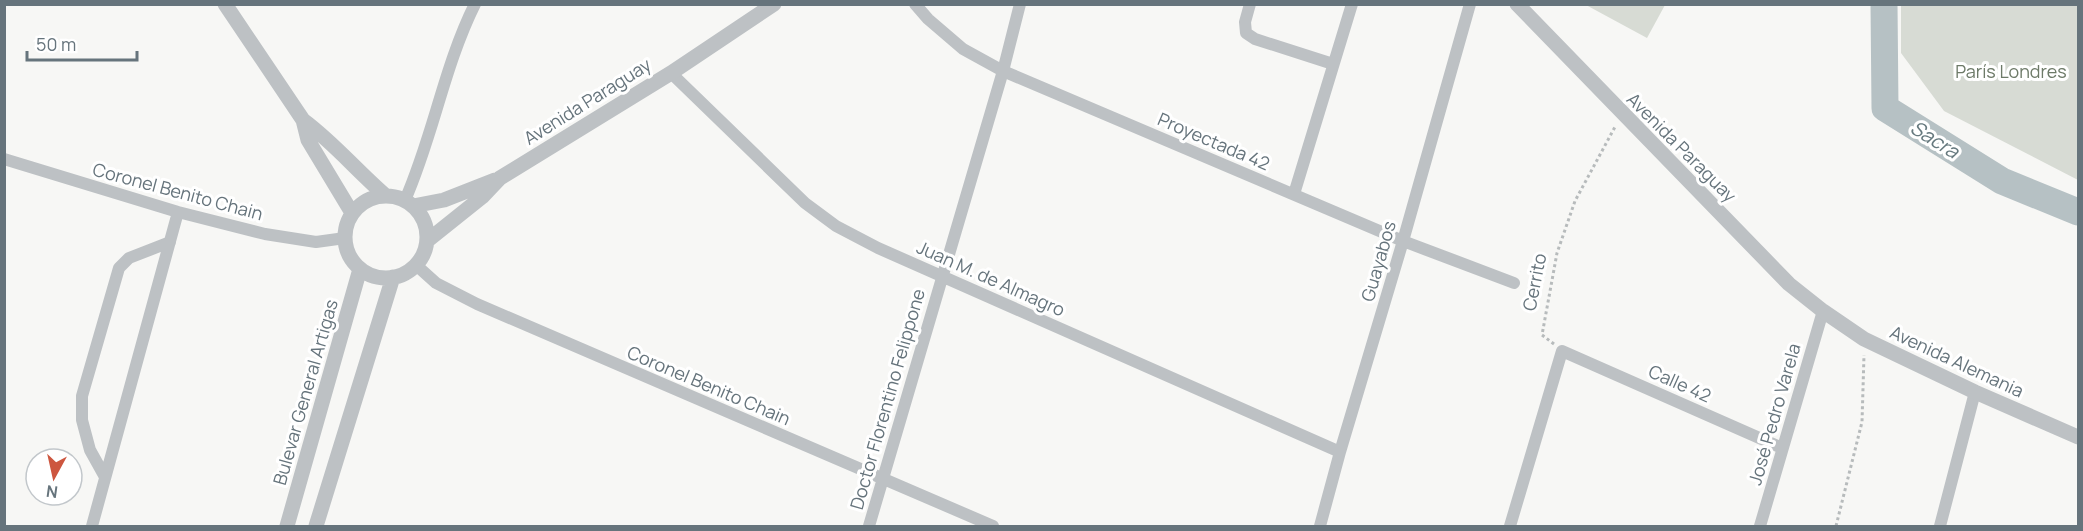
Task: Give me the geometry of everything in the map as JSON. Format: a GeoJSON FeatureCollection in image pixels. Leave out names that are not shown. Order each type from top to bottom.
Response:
{"type":"FeatureCollection","features":[{"type":"Feature","properties":{"kind":"street"},"geometry":{"type":"LineString","coordinates":[[225,4],[303,120],[334,145],[386,196],[409,203],[444,200],[500,178]]}},
{"type":"Feature","properties":{"kind":"street"},"geometry":{"type":"LineString","coordinates":[[409,203],[463,28],[475,4]]}},
{"type":"Feature","properties":{"kind":"street","name":"Avenida Paraguay"},"geometry":{"type":"LineString","coordinates":[[427,241],[482,197],[500,178],[671,73],[774,4]]}},
{"type":"Feature","properties":{"kind":"street","name":"Proyectada 42"},"geometry":{"type":"LineString","coordinates":[[915,4],[928,19],[963,49],[1003,71],[1403,241],[1514,283]]}},
{"type":"Feature","properties":{"kind":"street","name":"Doctor Florentino Felippone"},"geometry":{"type":"LineString","coordinates":[[868,526],[1003,71],[1020,4]]}},
{"type":"Feature","properties":{"kind":"street"},"geometry":{"type":"LineString","coordinates":[[1250,4],[1245,22],[1246,33],[1255,39],[1334,64]]}},
{"type":"Feature","properties":{"kind":"street"},"geometry":{"type":"LineString","coordinates":[[1294,194],[1352,4]]}},
{"type":"Feature","properties":{"kind":"street","name":"Guayabos"},"geometry":{"type":"LineString","coordinates":[[1320,526],[1470,4]]}},
{"type":"Feature","properties":{"kind":"street","name":"Avenida Paraguay"},"geometry":{"type":"LineString","coordinates":[[1517,4],[1789,284],[1823,311]]}},
{"type":"Feature","properties":{"kind":"street","name":"Juan M. de Almagro"},"geometry":{"type":"LineString","coordinates":[[671,73],[805,203],[837,226],[867,243],[1340,452]]}},
{"type":"Feature","properties":{"kind":"street"},"geometry":{"type":"LineString","coordinates":[[303,120],[308,140],[352,213]]}},
{"type":"Feature","properties":{"kind":"street","name":"Coronel Benito Chain"},"geometry":{"type":"LineString","coordinates":[[4,159],[178,212],[295,240],[316,242],[345,238]]}},
{"type":"Feature","properties":{"kind":"street"},"geometry":{"type":"LineString","coordinates":[[386,196],[367,200],[352,213],[345,238],[349,255],[360,269],[376,277],[393,278],[409,271],[422,258],[427,241],[425,222],[409,203]]}},
{"type":"Feature","properties":{"kind":"street"},"geometry":{"type":"LineString","coordinates":[[92,526],[178,212]]}},
{"type":"Feature","properties":{"kind":"street"},"geometry":{"type":"LineString","coordinates":[[105,477],[90,450],[82,420],[82,396],[119,268],[129,258],[170,242]]}},
{"type":"Feature","properties":{"kind":"street","name":"Coronel Benito Chain"},"geometry":{"type":"LineString","coordinates":[[416,265],[436,283],[459,296],[993,526]]}},
{"type":"Feature","properties":{"kind":"street","name":"Bulevar General Artigas"},"geometry":{"type":"LineString","coordinates":[[287,526],[360,269]]}},
{"type":"Feature","properties":{"kind":"street"},"geometry":{"type":"LineString","coordinates":[[316,526],[393,278]]}},
{"type":"Feature","properties":{"kind":"street","name":"Avenida Alemania"},"geometry":{"type":"LineString","coordinates":[[1823,311],[1864,339],[1975,392],[2079,437]]}},
{"type":"Feature","properties":{"kind":"street","name":"José Pedro Varela"},"geometry":{"type":"LineString","coordinates":[[1760,526],[1823,311]]}},
{"type":"Feature","properties":{"kind":"street"},"geometry":{"type":"LineString","coordinates":[[1510,526],[1562,351]]}},
{"type":"Feature","properties":{"kind":"street","name":"Calle 42"},"geometry":{"type":"LineString","coordinates":[[1562,351],[1782,448]]}},
{"type":"Feature","properties":{"kind":"street"},"geometry":{"type":"LineString","coordinates":[[1940,526],[1975,392]]}},
{"type":"Feature","properties":{"kind":"path","name":"Cerrito"},"geometry":{"type":"LineString","coordinates":[[1562,351],[1542,335],[1557,253],[1575,201],[1622,114]]}},
{"type":"Feature","properties":{"kind":"path"},"geometry":{"type":"LineString","coordinates":[[1836,526],[1862,422],[1864,339]]}},
{"type":"Feature","properties":{"kind":"green space"},"geometry":{"type":"Polygon","coordinates":[[[1665,4],[1647,38],[1586,5],[1665,4]]]}},
{"type":"Feature","properties":{"kind":"green space","name":"París Londres"},"geometry":{"type":"Polygon","coordinates":[[[1901,5],[2078,5],[2078,180],[1944,111],[1901,53],[1901,5]]]}},
{"type":"Feature","properties":{"kind":"waterway","name":"Sacra"},"geometry":{"type":"LineString","coordinates":[[1884,4],[1885,108],[2002,181],[2078,212]]}}]}
